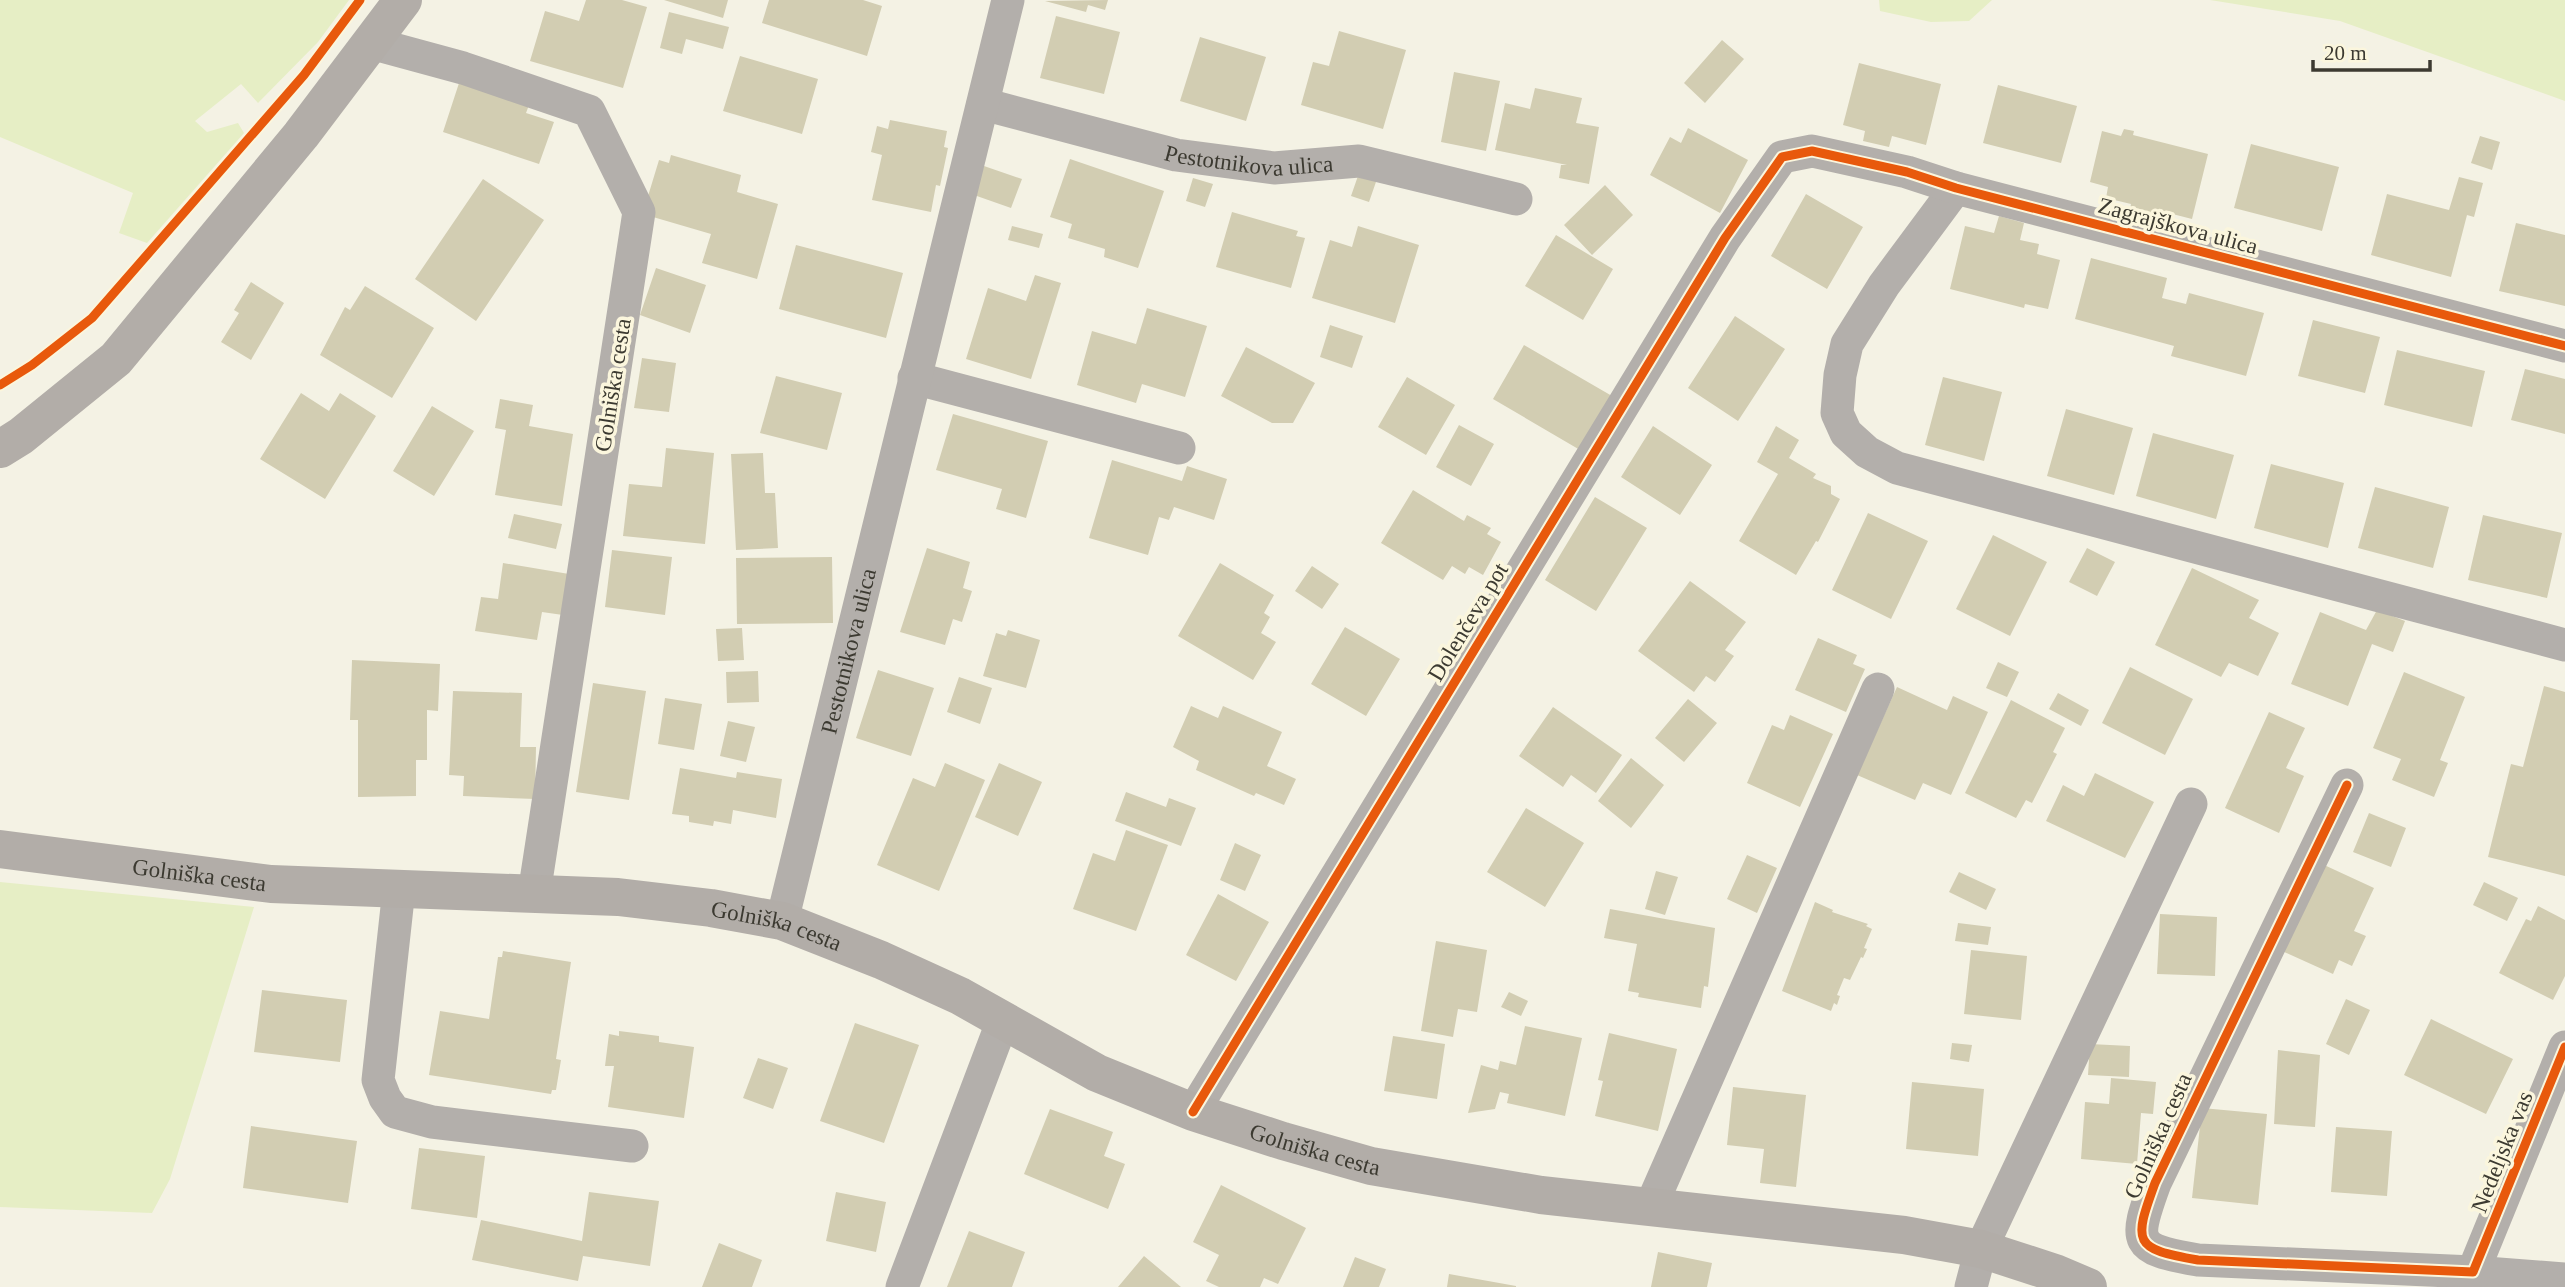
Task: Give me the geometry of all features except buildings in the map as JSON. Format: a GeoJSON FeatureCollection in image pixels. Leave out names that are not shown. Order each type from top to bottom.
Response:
{"type":"FeatureCollection","features":[{"type":"Feature","properties":{"kind":"main road"},"geometry":{"type":"LineString","coordinates":[[0,449],[21,436],[116,359],[301,135],[403,0]]}},
{"type":"Feature","properties":{"kind":"main road","name":"Golniška cesta"},"geometry":{"type":"LineString","coordinates":[[0,849],[271,884],[618,897],[711,908],[782,922],[881,960],[960,996],[1097,1073],[1194,1112],[1371,1166],[1528,1193],[1904,1235],[1981,1249],[2055,1273],[2088,1287]]}},
{"type":"Feature","properties":{"kind":"street","name":"Pestotnikova ulica"},"geometry":{"type":"LineString","coordinates":[[782,922],[1008,0]]}},
{"type":"Feature","properties":{"kind":"street","name":"Golniška cesta"},"geometry":{"type":"LineString","coordinates":[[371,43],[463,68],[589,111],[639,212],[534,894]]}},
{"type":"Feature","properties":{"kind":"street","name":"Pestotnikova ulica"},"geometry":{"type":"LineString","coordinates":[[983,104],[1176,155],[1274,168],[1359,161],[1516,199]]}},
{"type":"Feature","properties":{"kind":"street","name":"Zagrajškova ulica"},"geometry":{"type":"LineString","coordinates":[[1782,157],[1812,151],[1907,172],[1956,188],[2565,346]]}},
{"type":"Feature","properties":{"kind":"street","name":"Dolenčeva pot"},"geometry":{"type":"LineString","coordinates":[[1194,1112],[1725,238],[1782,157]]}},
{"type":"Feature","properties":{"kind":"street"},"geometry":{"type":"LineString","coordinates":[[1956,188],[1884,285],[1847,344],[1840,375],[1837,413],[1846,433],[1867,452],[1897,468],[2565,645]]}},
{"type":"Feature","properties":{"kind":"street"},"geometry":{"type":"LineString","coordinates":[[914,378],[1179,448]]}},
{"type":"Feature","properties":{"kind":"street"},"geometry":{"type":"LineString","coordinates":[[1651,1206],[1878,689]]}},
{"type":"Feature","properties":{"kind":"street","name":"Golniška cesta"},"geometry":{"type":"LineString","coordinates":[[2347,785],[2155,1183],[2143,1217],[2143,1239],[2150,1249],[2162,1254],[2197,1259],[2468,1280]]}},
{"type":"Feature","properties":{"kind":"street"},"geometry":{"type":"LineString","coordinates":[[1971,1287],[1981,1249],[2191,804]]}},
{"type":"Feature","properties":{"kind":"street"},"geometry":{"type":"LineString","coordinates":[[399,889],[378,1080],[385,1098],[395,1112],[432,1122],[632,1146]]}},
{"type":"Feature","properties":{"kind":"street"},"geometry":{"type":"LineString","coordinates":[[902,1287],[1003,1020]]}},
{"type":"Feature","properties":{"kind":"street","name":"Nedeljska vas"},"geometry":{"type":"LineString","coordinates":[[2468,1280],[2565,1047]]}},
{"type":"Feature","properties":{"kind":"street"},"geometry":{"type":"LineString","coordinates":[[2468,1280],[2565,1279]]}},
{"type":"Feature","properties":{"kind":"green space"},"geometry":{"type":"Polygon","coordinates":[[[0,0],[349,0],[318,42],[258,103],[241,84],[195,121],[207,132],[238,123],[244,133],[147,243],[119,233],[133,193],[0,137],[0,0]]]}},
{"type":"Feature","properties":{"kind":"green space"},"geometry":{"type":"Polygon","coordinates":[[[1879,0],[1992,0],[1969,21],[1931,22],[1880,11],[1879,0]]]}},
{"type":"Feature","properties":{"kind":"green space"},"geometry":{"type":"Polygon","coordinates":[[[2210,0],[2565,0],[2565,101],[2340,21],[2210,0]]]}},
{"type":"Feature","properties":{"kind":"green space"},"geometry":{"type":"Polygon","coordinates":[[[0,882],[254,907],[170,1179],[152,1213],[0,1207],[0,882]]]}},
{"type":"Feature","properties":{"kind":"cycle path"},"geometry":{"type":"LineString","coordinates":[[0,385],[32,365],[92,318],[304,75],[360,0]]}},
{"type":"Feature","properties":{"kind":"cycle path"},"geometry":{"type":"LineString","coordinates":[[1193,1112],[1725,238],[1782,157],[1812,151],[1907,172],[1956,188],[2565,346]]}},
{"type":"Feature","properties":{"kind":"cycle path"},"geometry":{"type":"LineString","coordinates":[[2347,785],[2155,1183],[2143,1219],[2144,1240],[2150,1247],[2161,1252],[2198,1260],[2473,1272],[2565,1047]]}}]}
